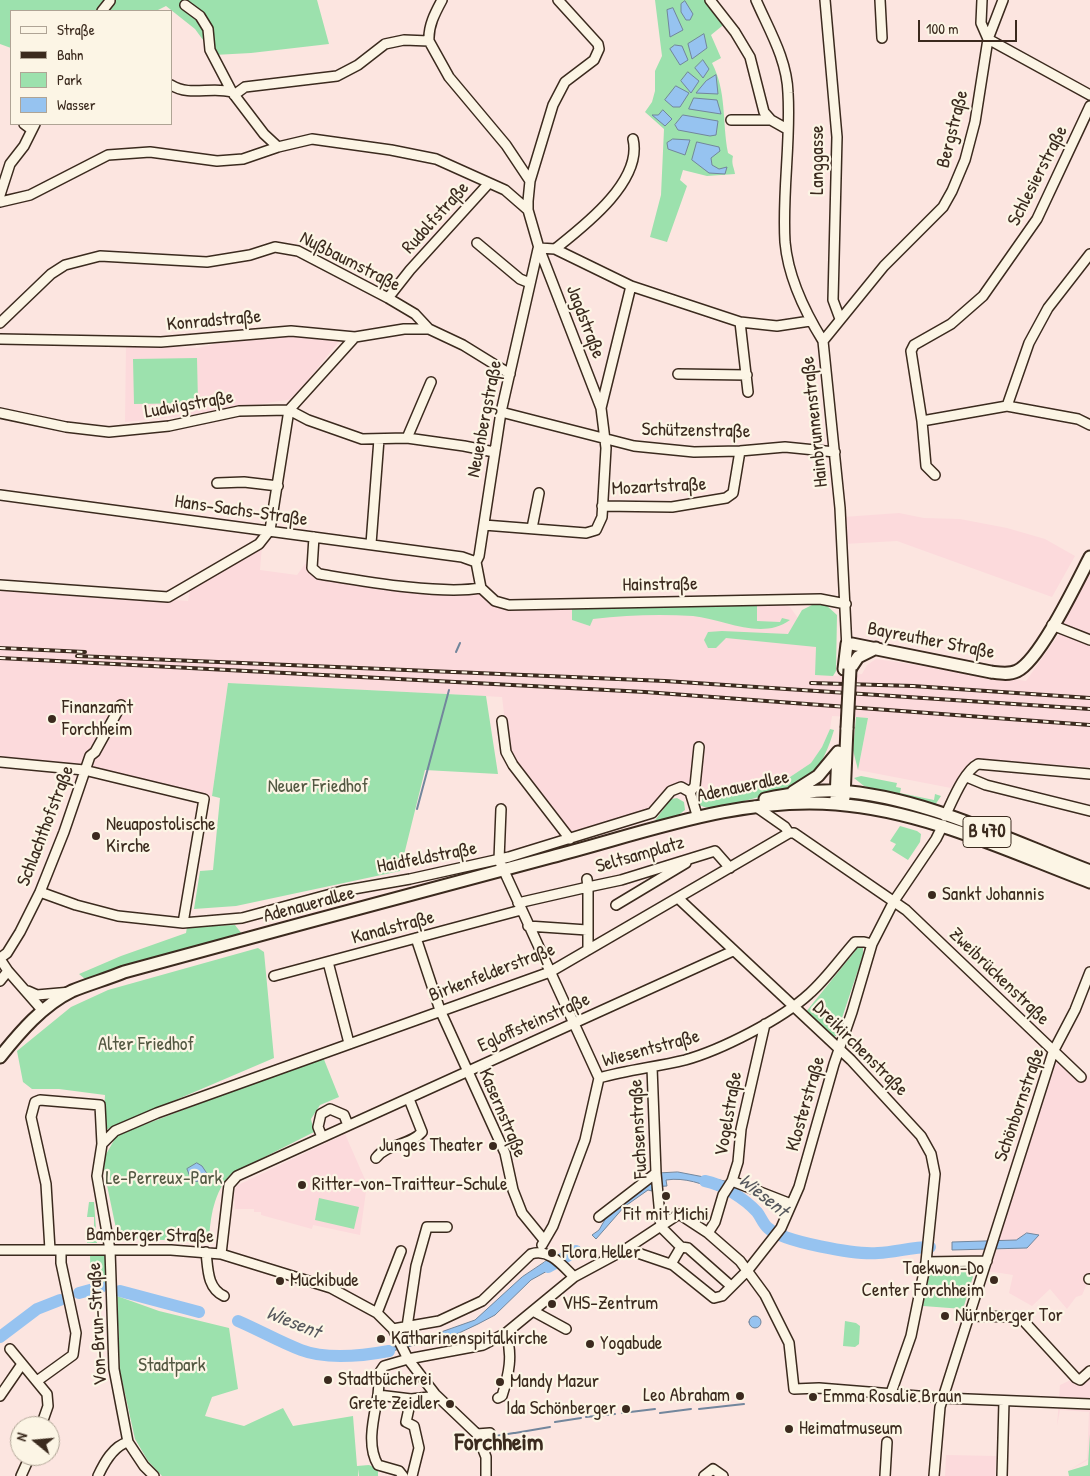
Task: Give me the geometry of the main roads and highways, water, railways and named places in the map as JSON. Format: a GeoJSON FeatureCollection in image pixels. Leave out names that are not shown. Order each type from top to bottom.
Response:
{"type":"FeatureCollection","features":[{"type":"Feature","properties":{"kind":"main road","name":"Bayreuther Straße"},"geometry":{"type":"LineString","coordinates":[[847,669],[847,644],[858,644],[990,672],[1009,673],[1019,670],[1031,661],[1090,557]]}},
{"type":"Feature","properties":{"kind":"main road"},"geometry":{"type":"LineString","coordinates":[[847,669],[858,657],[876,648]]}},
{"type":"Feature","properties":{"kind":"main road","name":"B 470"},"geometry":{"type":"LineString","coordinates":[[840,791],[845,764],[843,728],[847,669]]}},
{"type":"Feature","properties":{"kind":"main road","name":"B 470"},"geometry":{"type":"LineString","coordinates":[[843,728],[838,752],[840,804],[944,821],[1090,872]]}},
{"type":"Feature","properties":{"kind":"main road"},"geometry":{"type":"LineString","coordinates":[[787,794],[818,776],[838,752]]}},
{"type":"Feature","properties":{"kind":"main road","name":"B 470"},"geometry":{"type":"LineString","coordinates":[[845,764],[849,777],[857,786],[871,795],[921,807],[944,821],[1090,882]]}},
{"type":"Feature","properties":{"kind":"main road","name":"Adenauerallee"},"geometry":{"type":"LineString","coordinates":[[650,830],[670,821],[787,794],[840,791],[871,795]]}},
{"type":"Feature","properties":{"kind":"main road","name":"Adenauerallee"},"geometry":{"type":"LineString","coordinates":[[0,1057],[43,1011],[72,992],[124,972],[501,865],[650,830],[755,806],[794,803],[840,804]]}},
{"type":"Feature","properties":{"kind":"water"},"geometry":{"type":"Polygon","coordinates":[[[685,1],[693,14],[690,20],[686,20],[681,12],[681,4],[685,1]]]}},
{"type":"Feature","properties":{"kind":"water"},"geometry":{"type":"Polygon","coordinates":[[[673,8],[683,30],[670,37],[667,10],[673,8]]]}},
{"type":"Feature","properties":{"kind":"water"},"geometry":{"type":"Polygon","coordinates":[[[704,34],[707,48],[692,59],[688,44],[704,34]]]}},
{"type":"Feature","properties":{"kind":"water"},"geometry":{"type":"Polygon","coordinates":[[[675,45],[682,46],[688,60],[680,65],[670,49],[675,45]]]}},
{"type":"Feature","properties":{"kind":"water"},"geometry":{"type":"Polygon","coordinates":[[[703,60],[709,69],[703,78],[695,68],[703,60]]]}},
{"type":"Feature","properties":{"kind":"water"},"geometry":{"type":"Polygon","coordinates":[[[688,72],[699,81],[691,93],[681,81],[688,72]]]}},
{"type":"Feature","properties":{"kind":"water"},"geometry":{"type":"Polygon","coordinates":[[[716,75],[718,94],[696,93],[706,81],[716,75]]]}},
{"type":"Feature","properties":{"kind":"water"},"geometry":{"type":"Polygon","coordinates":[[[676,86],[689,93],[680,107],[673,107],[665,100],[676,86]]]}},
{"type":"Feature","properties":{"kind":"water"},"geometry":{"type":"Polygon","coordinates":[[[694,98],[717,100],[721,114],[689,109],[694,98]]]}},
{"type":"Feature","properties":{"kind":"water"},"geometry":{"type":"Polygon","coordinates":[[[663,110],[672,119],[665,126],[652,115],[658,115],[663,110]]]}},
{"type":"Feature","properties":{"kind":"water"},"geometry":{"type":"Polygon","coordinates":[[[683,115],[718,121],[716,135],[710,136],[678,130],[675,125],[683,115]]]}},
{"type":"Feature","properties":{"kind":"water"},"geometry":{"type":"Polygon","coordinates":[[[673,139],[690,140],[685,155],[668,149],[667,143],[673,139]]]}},
{"type":"Feature","properties":{"kind":"water"},"geometry":{"type":"Polygon","coordinates":[[[697,142],[719,147],[720,151],[711,158],[712,165],[719,169],[727,167],[725,174],[709,173],[692,160],[697,142]]]}},
{"type":"Feature","properties":{"kind":"water"},"geometry":{"type":"Polygon","coordinates":[[[197,1163],[202,1166],[208,1175],[206,1180],[192,1182],[187,1169],[197,1163]]]}},
{"type":"Feature","properties":{"kind":"water"},"geometry":{"type":"Polygon","coordinates":[[[678,1172],[725,1181],[719,1191],[687,1180],[666,1180],[667,1186],[652,1187],[652,1191],[648,1190],[624,1207],[596,1239],[592,1235],[599,1230],[607,1216],[652,1178],[661,1173],[678,1172]]]}},
{"type":"Feature","properties":{"kind":"water"},"geometry":{"type":"Polygon","coordinates":[[[1027,1233],[1039,1235],[1027,1248],[952,1250],[952,1242],[1016,1240],[1027,1233]]]}},
{"type":"Feature","properties":{"kind":"water"},"geometry":{"type":"Polygon","coordinates":[[[548,1260],[558,1265],[531,1280],[495,1315],[478,1324],[459,1333],[374,1356],[371,1352],[407,1344],[475,1320],[522,1277],[548,1260]]]}},
{"type":"Feature","properties":{"kind":"water"},"geometry":{"type":"Polygon","coordinates":[[[755,1316],[761,1322],[755,1328],[749,1322],[755,1316]]]}},
{"type":"Feature","properties":{"kind":"waterway"},"geometry":{"type":"LineString","coordinates":[[456,652],[460,643]]}},
{"type":"Feature","properties":{"kind":"waterway"},"geometry":{"type":"LineString","coordinates":[[417,809],[449,690]]}},
{"type":"Feature","properties":{"kind":"waterway","name":"Wiesent"},"geometry":{"type":"LineString","coordinates":[[705,1181],[719,1185],[740,1197],[757,1212],[766,1226],[776,1233],[804,1243],[838,1250],[868,1253],[930,1247]]}},
{"type":"Feature","properties":{"kind":"waterway","name":"Wiesent"},"geometry":{"type":"LineString","coordinates":[[548,1267],[576,1251]]}},
{"type":"Feature","properties":{"kind":"waterway","name":"Wiesent"},"geometry":{"type":"LineString","coordinates":[[79,1293],[101,1287]]}},
{"type":"Feature","properties":{"kind":"waterway","name":"Wiesent"},"geometry":{"type":"LineString","coordinates":[[120,1291],[199,1312]]}},
{"type":"Feature","properties":{"kind":"waterway","name":"Wiesent"},"geometry":{"type":"LineString","coordinates":[[0,1337],[37,1309],[60,1300]]}},
{"type":"Feature","properties":{"kind":"waterway","name":"Wiesent"},"geometry":{"type":"LineString","coordinates":[[238,1321],[293,1347],[311,1353],[345,1356],[389,1351]]}},
{"type":"Feature","properties":{"kind":"waterway"},"geometry":{"type":"LineString","coordinates":[[699,1409],[744,1404]]}},
{"type":"Feature","properties":{"kind":"waterway"},"geometry":{"type":"LineString","coordinates":[[622,1413],[655,1409]]}},
{"type":"Feature","properties":{"kind":"waterway"},"geometry":{"type":"LineString","coordinates":[[660,1413],[691,1409]]}},
{"type":"Feature","properties":{"kind":"waterway"},"geometry":{"type":"LineString","coordinates":[[586,1417],[615,1414]]}},
{"type":"Feature","properties":{"kind":"waterway"},"geometry":{"type":"LineString","coordinates":[[555,1422],[581,1418]]}},
{"type":"Feature","properties":{"kind":"waterway"},"geometry":{"type":"LineString","coordinates":[[515,1433],[550,1427]]}},
{"type":"Feature","properties":{"kind":"waterway"},"geometry":{"type":"LineString","coordinates":[[489,1437],[514,1433]]}},
{"type":"Feature","properties":{"kind":"railway"},"geometry":{"type":"LineString","coordinates":[[0,648],[85,652]]}},
{"type":"Feature","properties":{"kind":"railway"},"geometry":{"type":"LineString","coordinates":[[77,656],[665,681],[1090,709]]}},
{"type":"Feature","properties":{"kind":"railway"},"geometry":{"type":"LineString","coordinates":[[0,658],[645,692],[1090,725]]}},
{"type":"Feature","properties":{"kind":"railway"},"geometry":{"type":"LineString","coordinates":[[811,683],[913,686],[1090,698]]}},
{"type":"Feature","properties":{"kind":"place","name":"Finanzamt Forchheim"},"geometry":{"type":"Point","coordinates":[52,719]}},
{"type":"Feature","properties":{"kind":"place","name":"Neuapostolische Kirche"},"geometry":{"type":"Point","coordinates":[96,836]}},
{"type":"Feature","properties":{"kind":"place","name":"Sankt Johannis"},"geometry":{"type":"Point","coordinates":[932,895]}},
{"type":"Feature","properties":{"kind":"place","name":"Junges Theater"},"geometry":{"type":"Point","coordinates":[493,1146]}},
{"type":"Feature","properties":{"kind":"place","name":"Ritter-von-Traitteur-Schule"},"geometry":{"type":"Point","coordinates":[302,1185]}},
{"type":"Feature","properties":{"kind":"place","name":"Fit mit Michi"},"geometry":{"type":"Point","coordinates":[666,1196]}},
{"type":"Feature","properties":{"kind":"place","name":"Flora Heller"},"geometry":{"type":"Point","coordinates":[552,1253]}},
{"type":"Feature","properties":{"kind":"place","name":"Taekwon-Do Center Forchheim"},"geometry":{"type":"Point","coordinates":[994,1280]}},
{"type":"Feature","properties":{"kind":"place","name":"Muckibude"},"geometry":{"type":"Point","coordinates":[280,1281]}},
{"type":"Feature","properties":{"kind":"place","name":"VHS-Zentrum"},"geometry":{"type":"Point","coordinates":[552,1304]}},
{"type":"Feature","properties":{"kind":"place","name":"Nürnberger Tor"},"geometry":{"type":"Point","coordinates":[945,1316]}},
{"type":"Feature","properties":{"kind":"place","name":"Katharinenspitalkirche"},"geometry":{"type":"Point","coordinates":[381,1339]}},
{"type":"Feature","properties":{"kind":"place","name":"Yogabude"},"geometry":{"type":"Point","coordinates":[590,1344]}},
{"type":"Feature","properties":{"kind":"place","name":"Stadtbücherei"},"geometry":{"type":"Point","coordinates":[328,1380]}},
{"type":"Feature","properties":{"kind":"place","name":"Mandy Mazur"},"geometry":{"type":"Point","coordinates":[500,1382]}},
{"type":"Feature","properties":{"kind":"place","name":"Leo Abraham"},"geometry":{"type":"Point","coordinates":[740,1396]}},
{"type":"Feature","properties":{"kind":"place","name":"Emma Rosalie Braun"},"geometry":{"type":"Point","coordinates":[813,1397]}},
{"type":"Feature","properties":{"kind":"place","name":"Grete Zeidler"},"geometry":{"type":"Point","coordinates":[450,1404]}},
{"type":"Feature","properties":{"kind":"place","name":"Ida Schönberger"},"geometry":{"type":"Point","coordinates":[626,1409]}},
{"type":"Feature","properties":{"kind":"place","name":"Heimatmuseum"},"geometry":{"type":"Point","coordinates":[789,1429]}},
{"type":"Feature","properties":{"kind":"district","name":"Forchheim"},"geometry":{"type":"Point","coordinates":[499,1444]}},
{"type":"Feature","properties":{"kind":"park label","name":"Neuer Friedhof"},"geometry":{"type":"Point","coordinates":[318,787]}},
{"type":"Feature","properties":{"kind":"park label","name":"Alter Friedhof"},"geometry":{"type":"Point","coordinates":[146,1045]}},
{"type":"Feature","properties":{"kind":"park label","name":"Le-Perreux-Park"},"geometry":{"type":"Point","coordinates":[164,1179]}},
{"type":"Feature","properties":{"kind":"park label","name":"Stadtpark"},"geometry":{"type":"Point","coordinates":[172,1366]}}]}
